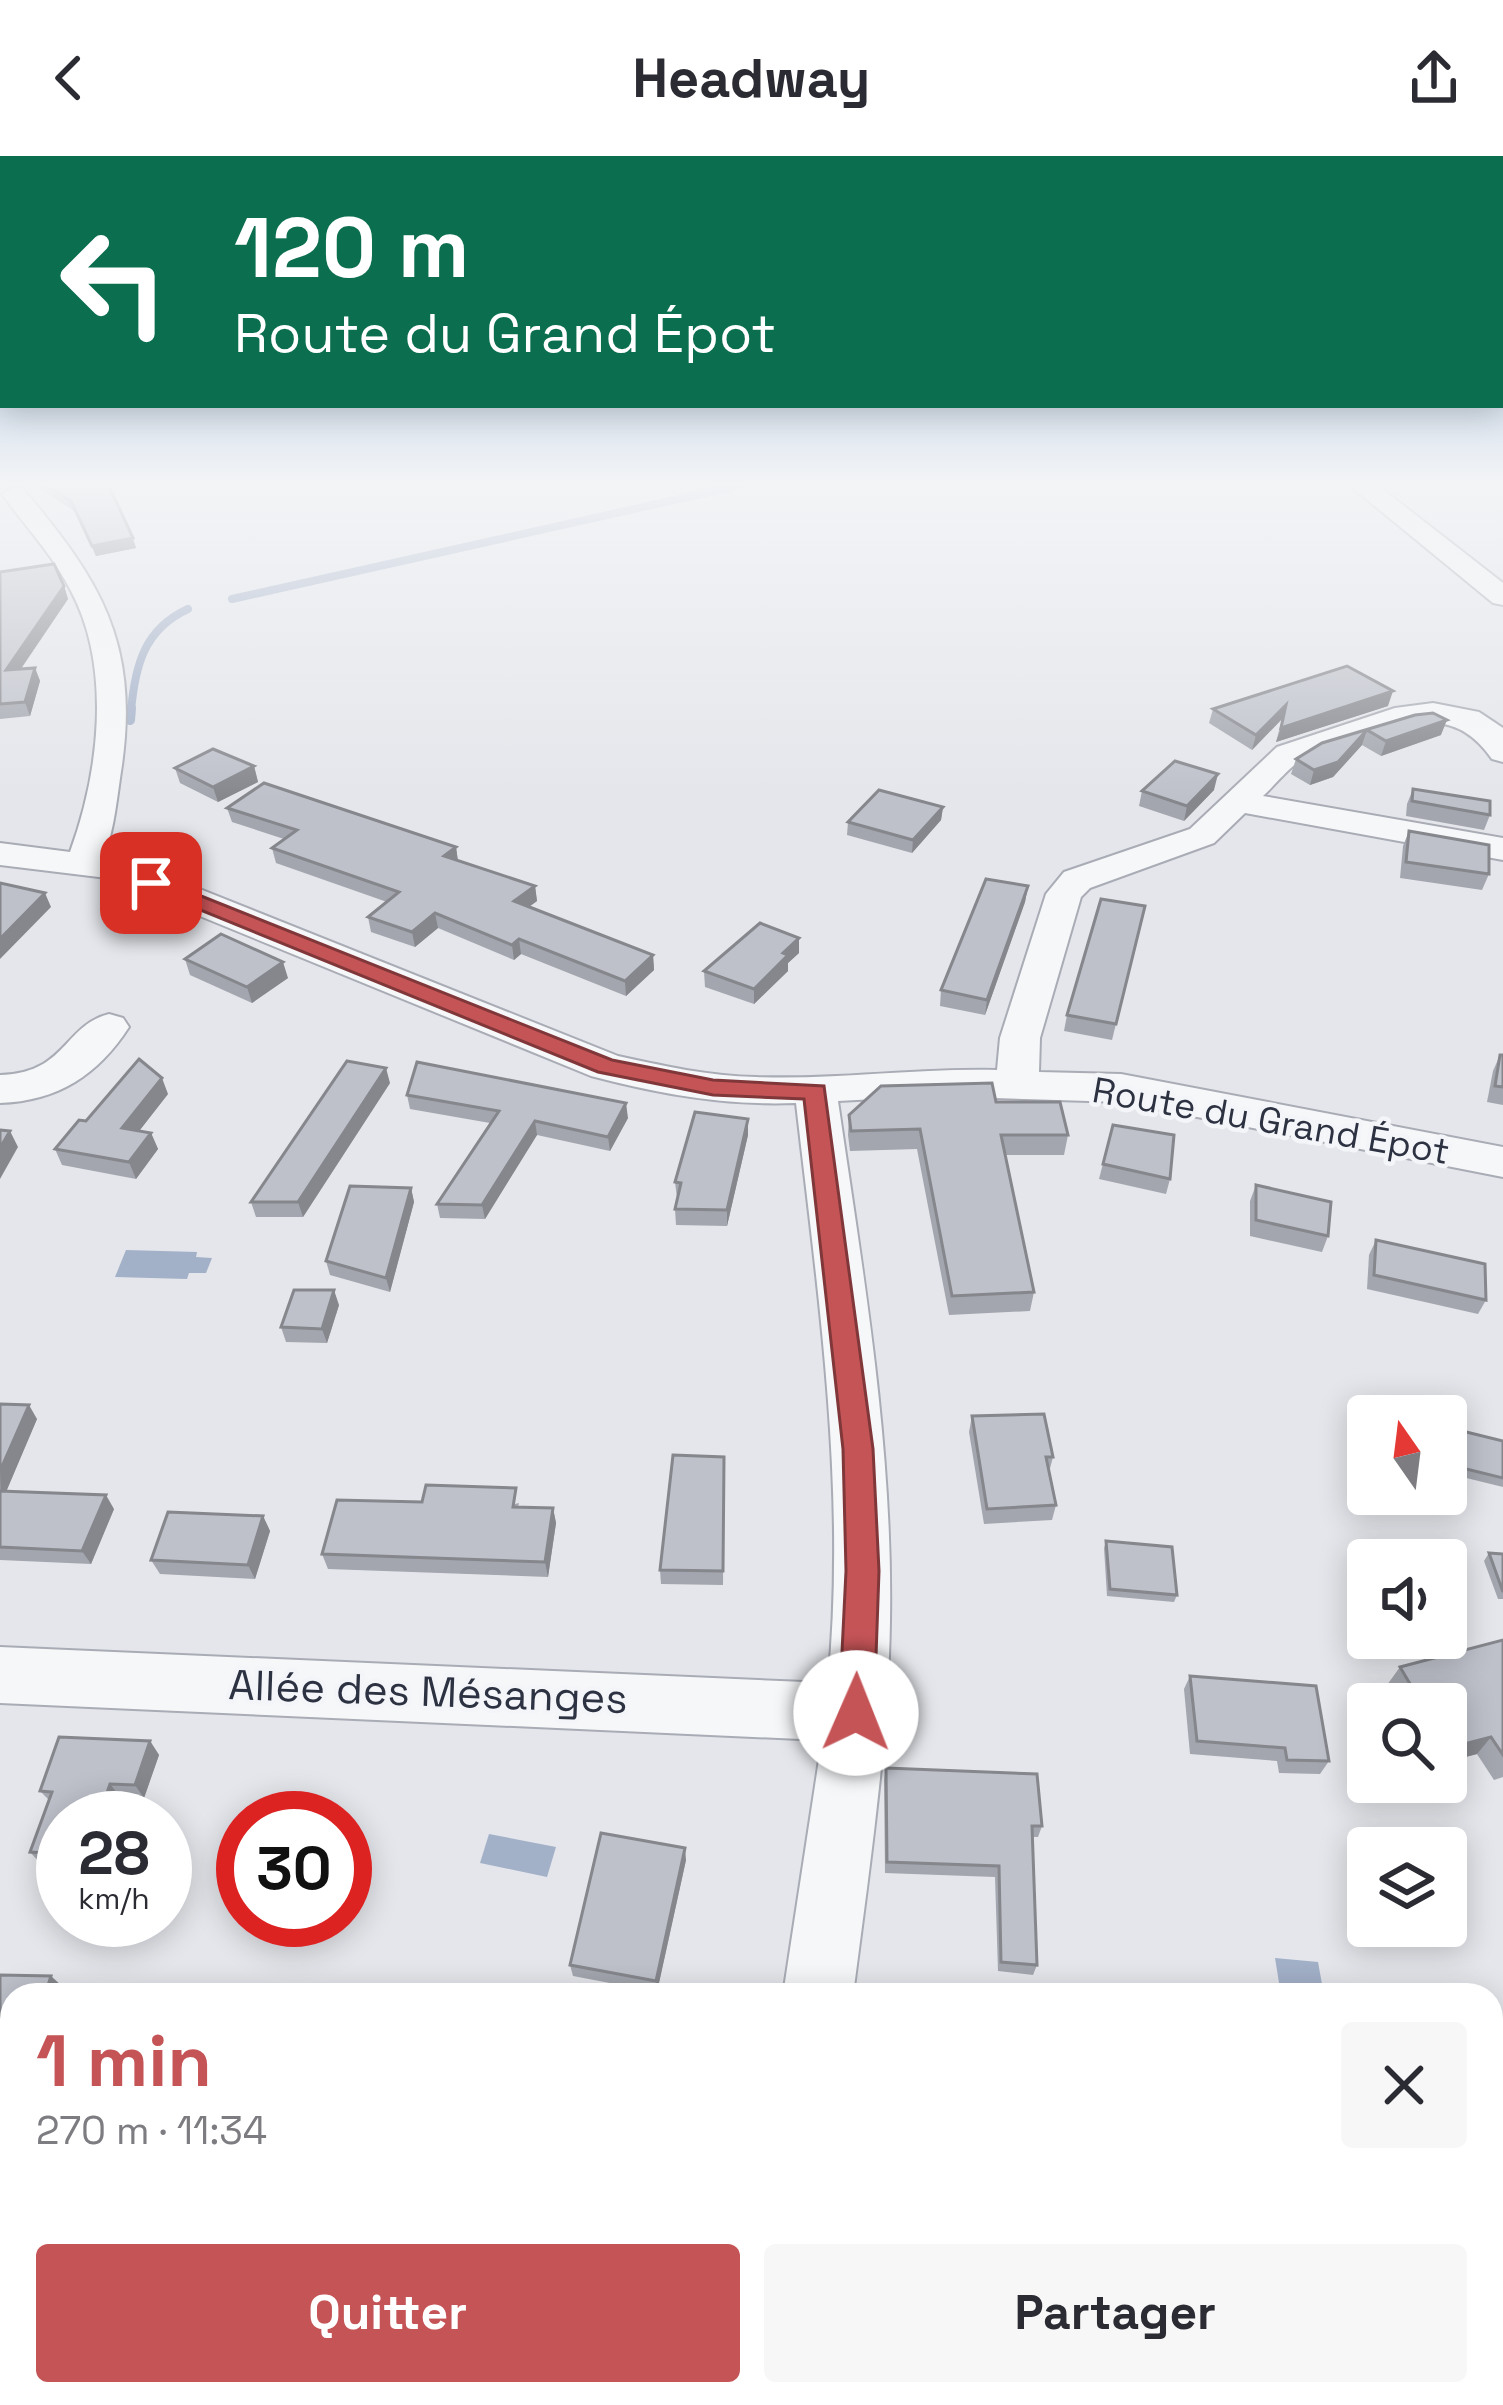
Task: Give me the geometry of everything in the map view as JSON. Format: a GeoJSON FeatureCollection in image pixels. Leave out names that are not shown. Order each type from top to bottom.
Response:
{"type":"FeatureCollection","features":[{"type":"Feature","properties":{"kind":"street"},"geometry":{"type":"LineString","coordinates":[[84,860],[114,725],[107,634],[88,589]]}},
{"type":"Feature","properties":{"kind":"street"},"geometry":{"type":"LineString","coordinates":[[1017,1084],[1020,1038],[1069,886],[1090,874],[1202,836],[1288,754],[1406,715],[1433,712],[1468,719],[1491,734],[1503,752]]}},
{"type":"Feature","properties":{"kind":"street"},"geometry":{"type":"LineString","coordinates":[[1239,802],[1503,849]]}},
{"type":"Feature","properties":{"kind":"street","name":"Route du Grand Épot"},"geometry":{"type":"LineString","coordinates":[[0,854],[84,860],[114,868],[606,1066],[713,1088],[815,1092],[870,1084],[1121,1088],[1503,1162]]}},
{"type":"Feature","properties":{"kind":"street"},"geometry":{"type":"LineString","coordinates":[[0,1089],[32,1090],[56,1083],[109,1028]]}},
{"type":"Feature","properties":{"kind":"street"},"geometry":{"type":"LineString","coordinates":[[815,1092],[858,1449],[862,1571],[856,1713],[820,1983]]}},
{"type":"Feature","properties":{"kind":"street","name":"Allée des Mésanges"},"geometry":{"type":"LineString","coordinates":[[0,1675],[420,1690],[856,1713]]}},
{"type":"Feature","properties":{"kind":"water"},"geometry":{"type":"Polygon","coordinates":[[[126,1250],[197,1252],[196,1257],[212,1258],[206,1273],[189,1273],[187,1279],[115,1277],[126,1250]]]}},
{"type":"Feature","properties":{"kind":"water"},"geometry":{"type":"Polygon","coordinates":[[[489,1834],[556,1847],[547,1877],[480,1863],[489,1834]]]}},
{"type":"Feature","properties":{"kind":"water"},"geometry":{"type":"Polygon","coordinates":[[[1275,1958],[1318,1962],[1322,1983],[1279,1983],[1275,1958]]]}},
{"type":"Feature","properties":{"kind":"building"},"geometry":{"type":"Polygon","coordinates":[[[0,589],[62,589],[6,670],[35,668],[25,702],[0,704],[0,589]]]}},
{"type":"Feature","properties":{"kind":"building"},"geometry":{"type":"Polygon","coordinates":[[[1347,666],[1393,691],[1281,728],[1286,705],[1256,735],[1213,709],[1347,666]]]}},
{"type":"Feature","properties":{"kind":"building"},"geometry":{"type":"Polygon","coordinates":[[[1433,713],[1447,720],[1386,741],[1367,730],[1338,762],[1314,770],[1296,759],[1322,743],[1415,715],[1433,713]]]}},
{"type":"Feature","properties":{"kind":"building"},"geometry":{"type":"Polygon","coordinates":[[[213,749],[254,766],[213,787],[175,768],[213,749]]]}},
{"type":"Feature","properties":{"kind":"building"},"geometry":{"type":"Polygon","coordinates":[[[1175,761],[1218,774],[1187,806],[1142,791],[1175,761]]]}},
{"type":"Feature","properties":{"kind":"building"},"geometry":{"type":"Polygon","coordinates":[[[264,783],[456,847],[444,856],[535,886],[514,901],[653,955],[625,981],[519,939],[512,945],[435,913],[412,932],[368,917],[399,892],[272,848],[297,830],[227,808],[264,783]]]}},
{"type":"Feature","properties":{"kind":"building"},"geometry":{"type":"Polygon","coordinates":[[[1413,789],[1490,801],[1490,815],[1412,801],[1413,789]]]}},
{"type":"Feature","properties":{"kind":"building"},"geometry":{"type":"Polygon","coordinates":[[[879,790],[943,807],[913,840],[848,822],[879,790]]]}},
{"type":"Feature","properties":{"kind":"building"},"geometry":{"type":"Polygon","coordinates":[[[1409,831],[1489,845],[1489,874],[1406,862],[1409,831]]]}},
{"type":"Feature","properties":{"kind":"building"},"geometry":{"type":"Polygon","coordinates":[[[986,879],[1028,886],[987,1000],[941,990],[986,879]]]}},
{"type":"Feature","properties":{"kind":"building"},"geometry":{"type":"Polygon","coordinates":[[[0,883],[45,893],[0,939],[0,883]]]}},
{"type":"Feature","properties":{"kind":"building"},"geometry":{"type":"Polygon","coordinates":[[[1101,899],[1145,906],[1116,1024],[1067,1015],[1101,899]]]}},
{"type":"Feature","properties":{"kind":"building"},"geometry":{"type":"Polygon","coordinates":[[[760,923],[799,938],[754,989],[704,971],[760,923]]]}},
{"type":"Feature","properties":{"kind":"building"},"geometry":{"type":"Polygon","coordinates":[[[221,934],[283,962],[247,987],[185,959],[221,934]]]}},
{"type":"Feature","properties":{"kind":"building"},"geometry":{"type":"Polygon","coordinates":[[[1503,1055],[1503,1087],[1495,1086],[1503,1055]]]}},
{"type":"Feature","properties":{"kind":"building"},"geometry":{"type":"Polygon","coordinates":[[[139,1059],[162,1078],[122,1128],[151,1133],[129,1162],[55,1149],[79,1120],[86,1121],[139,1059]]]}},
{"type":"Feature","properties":{"kind":"building"},"geometry":{"type":"Polygon","coordinates":[[[347,1061],[386,1068],[298,1202],[251,1202],[347,1061]]]}},
{"type":"Feature","properties":{"kind":"building"},"geometry":{"type":"Polygon","coordinates":[[[417,1062],[626,1103],[608,1137],[535,1121],[482,1205],[437,1204],[499,1111],[407,1095],[417,1062]]]}},
{"type":"Feature","properties":{"kind":"building"},"geometry":{"type":"Polygon","coordinates":[[[992,1083],[996,1102],[1060,1102],[1068,1135],[1001,1135],[1034,1292],[952,1296],[920,1129],[851,1131],[849,1115],[881,1086],[992,1083]]]}},
{"type":"Feature","properties":{"kind":"building"},"geometry":{"type":"Polygon","coordinates":[[[695,1112],[748,1119],[727,1210],[675,1209],[681,1183],[675,1182],[695,1112]]]}},
{"type":"Feature","properties":{"kind":"building"},"geometry":{"type":"Polygon","coordinates":[[[1113,1125],[1174,1135],[1170,1179],[1103,1164],[1113,1125]]]}},
{"type":"Feature","properties":{"kind":"building"},"geometry":{"type":"Polygon","coordinates":[[[1256,1185],[1331,1202],[1328,1236],[1256,1220],[1256,1185]]]}},
{"type":"Feature","properties":{"kind":"building"},"geometry":{"type":"Polygon","coordinates":[[[350,1186],[411,1188],[386,1278],[326,1261],[350,1186]]]}},
{"type":"Feature","properties":{"kind":"building"},"geometry":{"type":"Polygon","coordinates":[[[1376,1240],[1485,1264],[1486,1300],[1374,1275],[1376,1240]]]}},
{"type":"Feature","properties":{"kind":"building"},"geometry":{"type":"Polygon","coordinates":[[[294,1290],[334,1290],[322,1329],[281,1327],[294,1290]]]}},
{"type":"Feature","properties":{"kind":"building"},"geometry":{"type":"Polygon","coordinates":[[[0,1404],[29,1405],[0,1471],[0,1404]]]}},
{"type":"Feature","properties":{"kind":"building"},"geometry":{"type":"Polygon","coordinates":[[[1044,1414],[1053,1457],[1046,1457],[1056,1505],[987,1509],[972,1416],[1044,1414]]]}},
{"type":"Feature","properties":{"kind":"building"},"geometry":{"type":"Polygon","coordinates":[[[1467,1432],[1503,1441],[1503,1478],[1467,1469],[1467,1432]]]}},
{"type":"Feature","properties":{"kind":"building"},"geometry":{"type":"Polygon","coordinates":[[[673,1455],[724,1457],[723,1571],[660,1570],[673,1455]]]}},
{"type":"Feature","properties":{"kind":"building"},"geometry":{"type":"Polygon","coordinates":[[[426,1485],[516,1488],[513,1507],[553,1508],[545,1562],[322,1554],[337,1500],[422,1502],[426,1485]]]}},
{"type":"Feature","properties":{"kind":"building"},"geometry":{"type":"Polygon","coordinates":[[[0,1491],[106,1495],[82,1551],[0,1547],[0,1491]]]}},
{"type":"Feature","properties":{"kind":"building"},"geometry":{"type":"Polygon","coordinates":[[[168,1512],[263,1516],[248,1565],[151,1560],[168,1512]]]}},
{"type":"Feature","properties":{"kind":"building"},"geometry":{"type":"Polygon","coordinates":[[[1106,1541],[1172,1547],[1177,1595],[1110,1589],[1106,1541]]]}},
{"type":"Feature","properties":{"kind":"building"},"geometry":{"type":"Polygon","coordinates":[[[1489,1553],[1503,1554],[1503,1592],[1489,1553]]]}},
{"type":"Feature","properties":{"kind":"building"},"geometry":{"type":"Polygon","coordinates":[[[1503,1640],[1503,1755],[1491,1737],[1467,1743],[1467,1683],[1410,1683],[1400,1667],[1431,1659],[1467,1659],[1467,1649],[1503,1640]]]}},
{"type":"Feature","properties":{"kind":"building"},"geometry":{"type":"Polygon","coordinates":[[[1190,1676],[1316,1686],[1329,1761],[1287,1760],[1285,1748],[1197,1741],[1190,1676]]]}},
{"type":"Feature","properties":{"kind":"building"},"geometry":{"type":"Polygon","coordinates":[[[59,1737],[150,1741],[135,1785],[110,1784],[108,1791],[40,1791],[59,1737]]]}},
{"type":"Feature","properties":{"kind":"building"},"geometry":{"type":"Polygon","coordinates":[[[886,1768],[1037,1774],[1042,1826],[1032,1826],[1037,1965],[1001,1962],[999,1866],[887,1862],[886,1768]]]}},
{"type":"Feature","properties":{"kind":"building"},"geometry":{"type":"Polygon","coordinates":[[[601,1833],[685,1848],[656,1981],[570,1965],[601,1833]]]}},
{"type":"Feature","properties":{"kind":"building"},"geometry":{"type":"Polygon","coordinates":[[[0,1975],[51,1976],[49,1983],[0,1983],[0,1975]]]}},
{"type":"Feature","properties":{"kind":"waterway"},"geometry":{"type":"LineString","coordinates":[[232,599],[277,589]]}},
{"type":"Feature","properties":{"kind":"waterway"},"geometry":{"type":"LineString","coordinates":[[131,711],[144,651],[161,627],[188,609]]}},
{"type":"Feature","properties":{"kind":"waterway"},"geometry":{"type":"LineString","coordinates":[[130,720],[131,708]]}},
{"type":"Feature","properties":{"kind":"route"},"geometry":{"type":"LineString","coordinates":[[151,883],[606,1066],[713,1088],[815,1092],[858,1449],[862,1571],[856,1713]]}}]}
